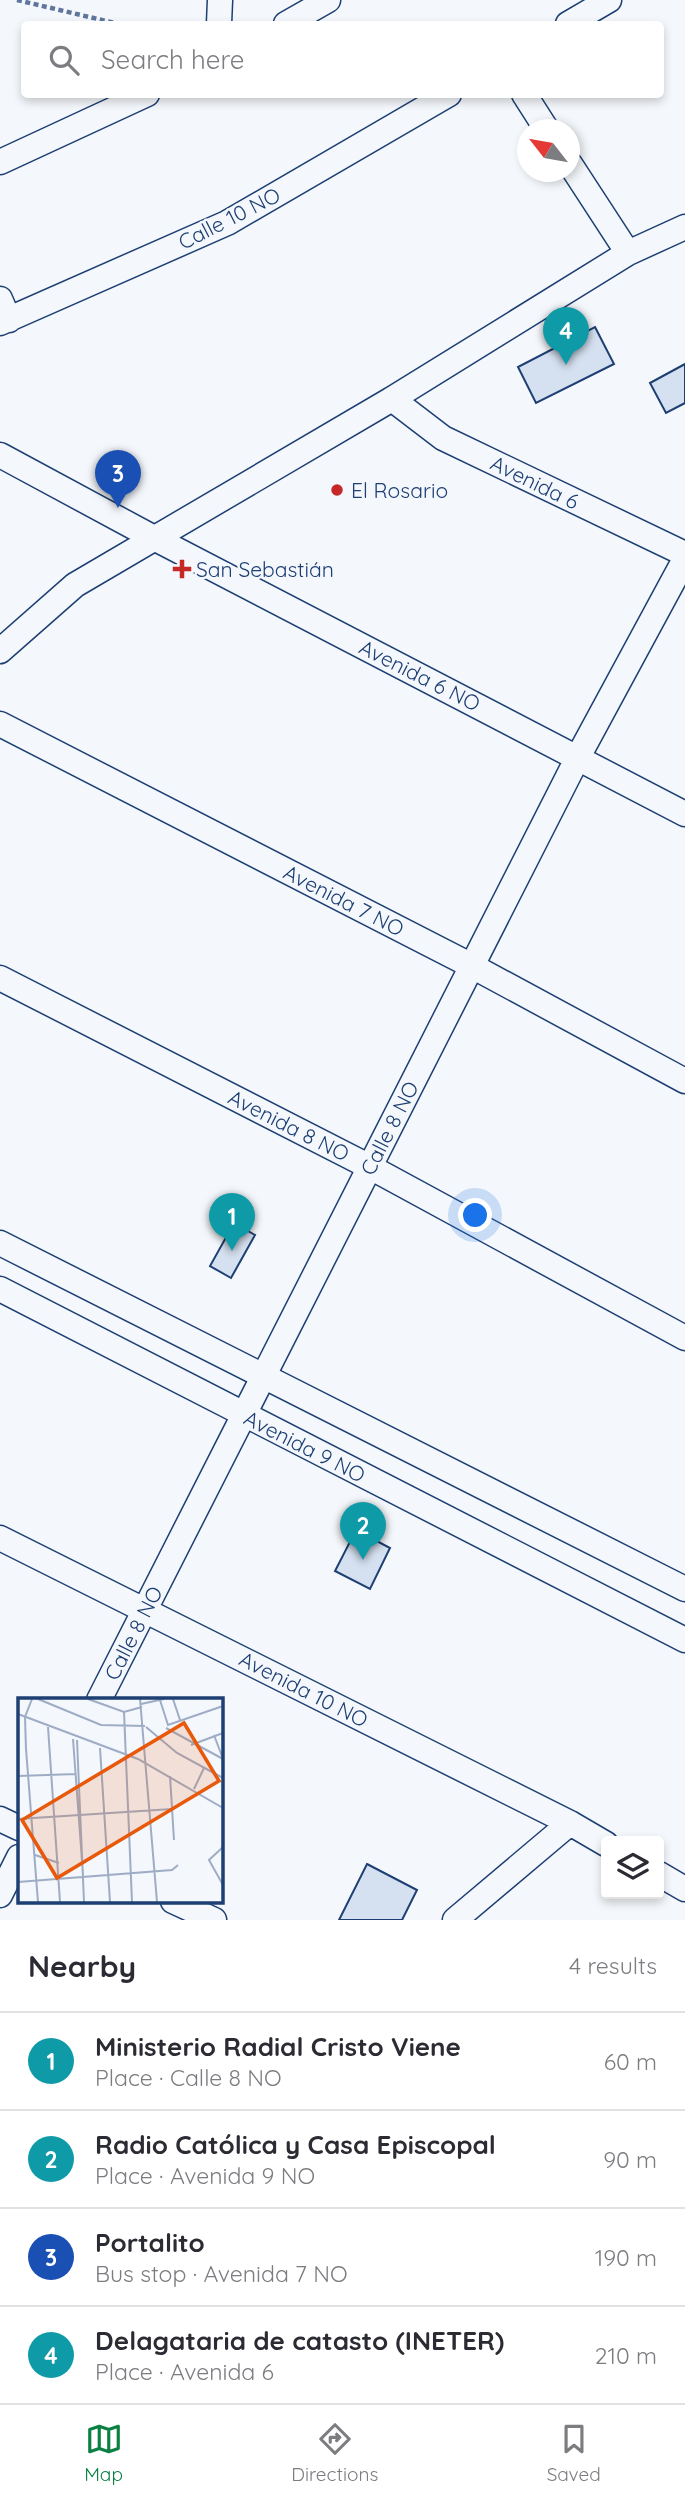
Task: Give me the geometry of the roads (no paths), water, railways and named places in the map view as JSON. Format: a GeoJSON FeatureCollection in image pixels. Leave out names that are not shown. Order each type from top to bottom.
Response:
{"type":"FeatureCollection","features":[{"type":"Feature","properties":{"kind":"street"},"geometry":{"type":"LineString","coordinates":[[219,21],[220,0]]}},
{"type":"Feature","properties":{"kind":"street"},"geometry":{"type":"LineString","coordinates":[[291,21],[328,0]]}},
{"type":"Feature","properties":{"kind":"street"},"geometry":{"type":"LineString","coordinates":[[573,21],[609,0]]}},
{"type":"Feature","properties":{"kind":"street"},"geometry":{"type":"LineString","coordinates":[[0,162],[138,98]]}},
{"type":"Feature","properties":{"kind":"street","name":"Calle 10 NO"},"geometry":{"type":"LineString","coordinates":[[3,314],[227,223],[442,98]]}},
{"type":"Feature","properties":{"kind":"street"},"geometry":{"type":"LineString","coordinates":[[527,98],[540,119]]}},
{"type":"Feature","properties":{"kind":"street"},"geometry":{"type":"LineString","coordinates":[[580,181],[628,253]]}},
{"type":"Feature","properties":{"kind":"street"},"geometry":{"type":"LineString","coordinates":[[0,651],[75,584],[392,399],[628,253],[685,227]]}},
{"type":"Feature","properties":{"kind":"street","name":"Avenida 6"},"geometry":{"type":"LineString","coordinates":[[392,399],[443,438],[685,557]]}},
{"type":"Feature","properties":{"kind":"street"},"geometry":{"type":"LineString","coordinates":[[0,454],[154,538]]}},
{"type":"Feature","properties":{"kind":"street","name":"Avenida 6 NO"},"geometry":{"type":"LineString","coordinates":[[154,538],[685,814]]}},
{"type":"Feature","properties":{"kind":"street","name":"Calle 8 NO"},"geometry":{"type":"LineString","coordinates":[[100,1698],[578,757],[685,557]]}},
{"type":"Feature","properties":{"kind":"street","name":"Avenida 7 NO"},"geometry":{"type":"LineString","coordinates":[[0,724],[472,965],[685,1081]]}},
{"type":"Feature","properties":{"kind":"street","name":"Avenida 8 NO"},"geometry":{"type":"LineString","coordinates":[[0,978],[370,1167],[685,1338]]}},
{"type":"Feature","properties":{"kind":"street","name":"Avenida 9 NO"},"geometry":{"type":"LineString","coordinates":[[0,1243],[685,1589]]}},
{"type":"Feature","properties":{"kind":"street","name":"Avenida 9 NO"},"geometry":{"type":"LineString","coordinates":[[0,1289],[685,1640]]}},
{"type":"Feature","properties":{"kind":"street","name":"Avenida 10 NO"},"geometry":{"type":"LineString","coordinates":[[0,1538],[570,1823],[601,1841]]}},
{"type":"Feature","properties":{"kind":"street"},"geometry":{"type":"LineString","coordinates":[[0,1819],[18,1828]]}},
{"type":"Feature","properties":{"kind":"street"},"geometry":{"type":"LineString","coordinates":[[455,1920],[570,1823]]}},
{"type":"Feature","properties":{"kind":"street"},"geometry":{"type":"LineString","coordinates":[[0,1895],[18,1859]]}},
{"type":"Feature","properties":{"kind":"street"},"geometry":{"type":"LineString","coordinates":[[664,1877],[685,1889]]}},
{"type":"Feature","properties":{"kind":"street"},"geometry":{"type":"LineString","coordinates":[[175,1902],[214,1920]]}},
{"type":"Feature","properties":{"kind":"place","name":"Delagataria de catasto (INETER)"},"geometry":{"type":"Point","coordinates":[566,365]}},
{"type":"Feature","properties":{"kind":"place","name":"El Rosario"},"geometry":{"type":"Point","coordinates":[337,490]}},
{"type":"Feature","properties":{"kind":"place","name":"Portalito"},"geometry":{"type":"Point","coordinates":[118,508]}},
{"type":"Feature","properties":{"kind":"place","name":"San Sebastián"},"geometry":{"type":"Point","coordinates":[182,569]}},
{"type":"Feature","properties":{"kind":"place","name":"Ministerio Radial Cristo Viene"},"geometry":{"type":"Point","coordinates":[232,1251]}},
{"type":"Feature","properties":{"kind":"place","name":"Radio Católica y Casa Episcopal"},"geometry":{"type":"Point","coordinates":[363,1560]}}]}
